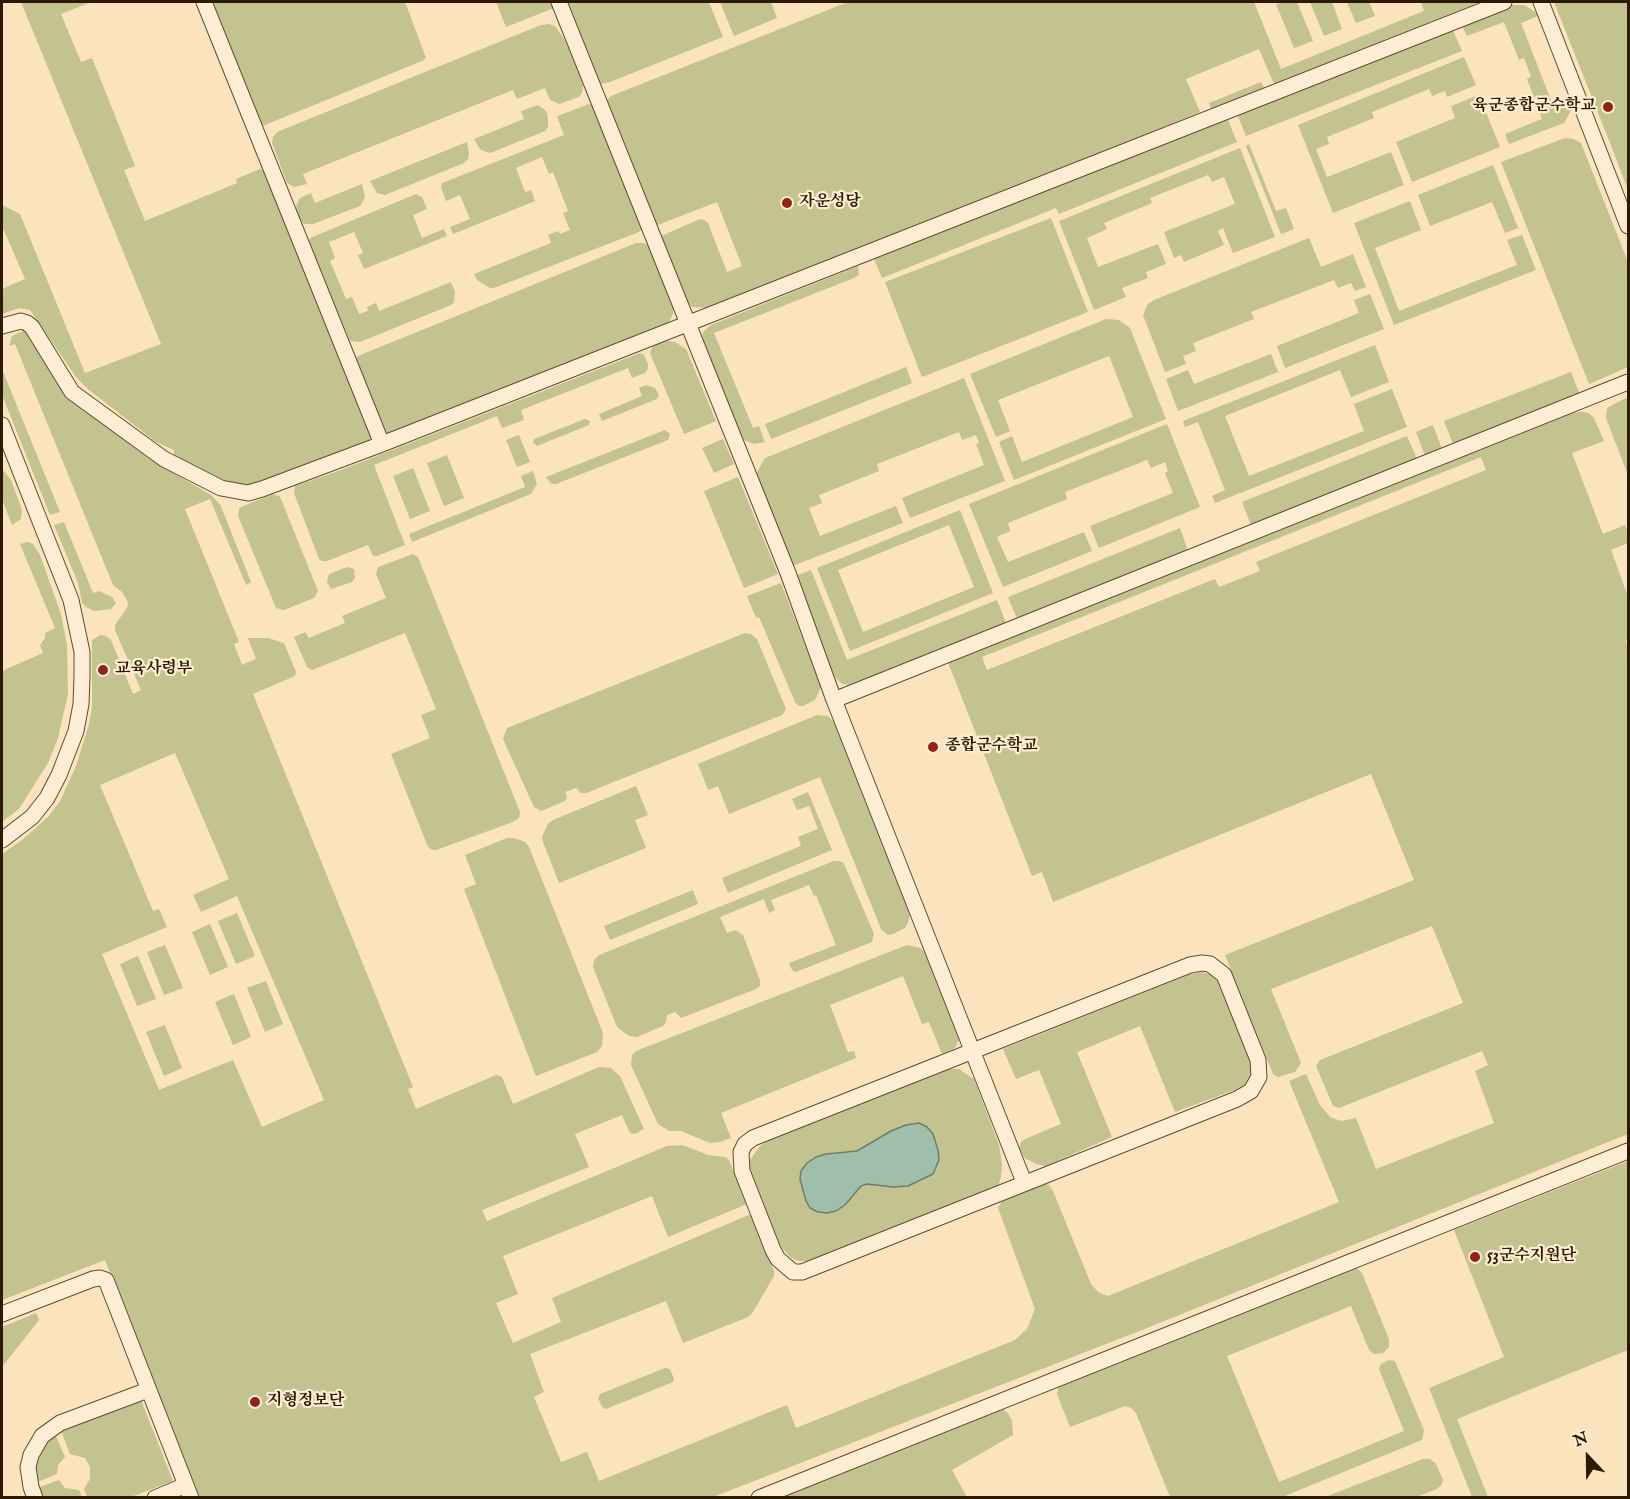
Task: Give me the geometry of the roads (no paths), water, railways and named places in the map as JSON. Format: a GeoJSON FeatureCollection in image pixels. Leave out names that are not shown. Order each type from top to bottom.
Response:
{"type":"FeatureCollection","features":[{"type":"Feature","properties":{"kind":"street"},"geometry":{"type":"LineString","coordinates":[[204,2],[382,444]]}},
{"type":"Feature","properties":{"kind":"street"},"geometry":{"type":"LineString","coordinates":[[559,2],[788,573],[834,700],[1024,1182]]}},
{"type":"Feature","properties":{"kind":"street"},"geometry":{"type":"LineString","coordinates":[[2,326],[21,321],[32,327],[72,392],[164,459],[221,488],[248,493],[382,444],[1503,2]]}},
{"type":"Feature","properties":{"kind":"street"},"geometry":{"type":"LineString","coordinates":[[1541,2],[1629,226]]}},
{"type":"Feature","properties":{"kind":"street"},"geometry":{"type":"LineString","coordinates":[[834,700],[1629,382]]}},
{"type":"Feature","properties":{"kind":"street"},"geometry":{"type":"LineString","coordinates":[[2,425],[71,600],[78,629],[82,676],[81,704],[76,731],[59,775],[32,817],[2,840]]}},
{"type":"Feature","properties":{"kind":"street"},"geometry":{"type":"LineString","coordinates":[[1210,964],[1224,975],[1258,1059],[1259,1077],[1251,1091],[1024,1182],[802,1272],[793,1272],[786,1267],[773,1250],[742,1171],[741,1152],[745,1144],[753,1138],[1190,965],[1210,964]]}},
{"type":"Feature","properties":{"kind":"street"},"geometry":{"type":"LineString","coordinates":[[759,1497],[1629,1151]]}},
{"type":"Feature","properties":{"kind":"street"},"geometry":{"type":"LineString","coordinates":[[2,1314],[93,1279],[106,1280],[189,1491],[155,1497]]}},
{"type":"Feature","properties":{"kind":"street"},"geometry":{"type":"LineString","coordinates":[[35,1497],[28,1467],[31,1455],[42,1436],[60,1424],[148,1390]]}},
{"type":"Feature","properties":{"kind":"place","name":"육군종합군수학교"},"geometry":{"type":"Point","coordinates":[1608,107]}},
{"type":"Feature","properties":{"kind":"place","name":"자운성당"},"geometry":{"type":"Point","coordinates":[787,203]}},
{"type":"Feature","properties":{"kind":"place","name":"교육사령부"},"geometry":{"type":"Point","coordinates":[103,670]}},
{"type":"Feature","properties":{"kind":"place","name":"종합군수학교"},"geometry":{"type":"Point","coordinates":[933,747]}},
{"type":"Feature","properties":{"kind":"place","name":"53군수지원단"},"geometry":{"type":"Point","coordinates":[1475,1257]}},
{"type":"Feature","properties":{"kind":"place","name":"지형정보단"},"geometry":{"type":"Point","coordinates":[255,1402]}}]}
